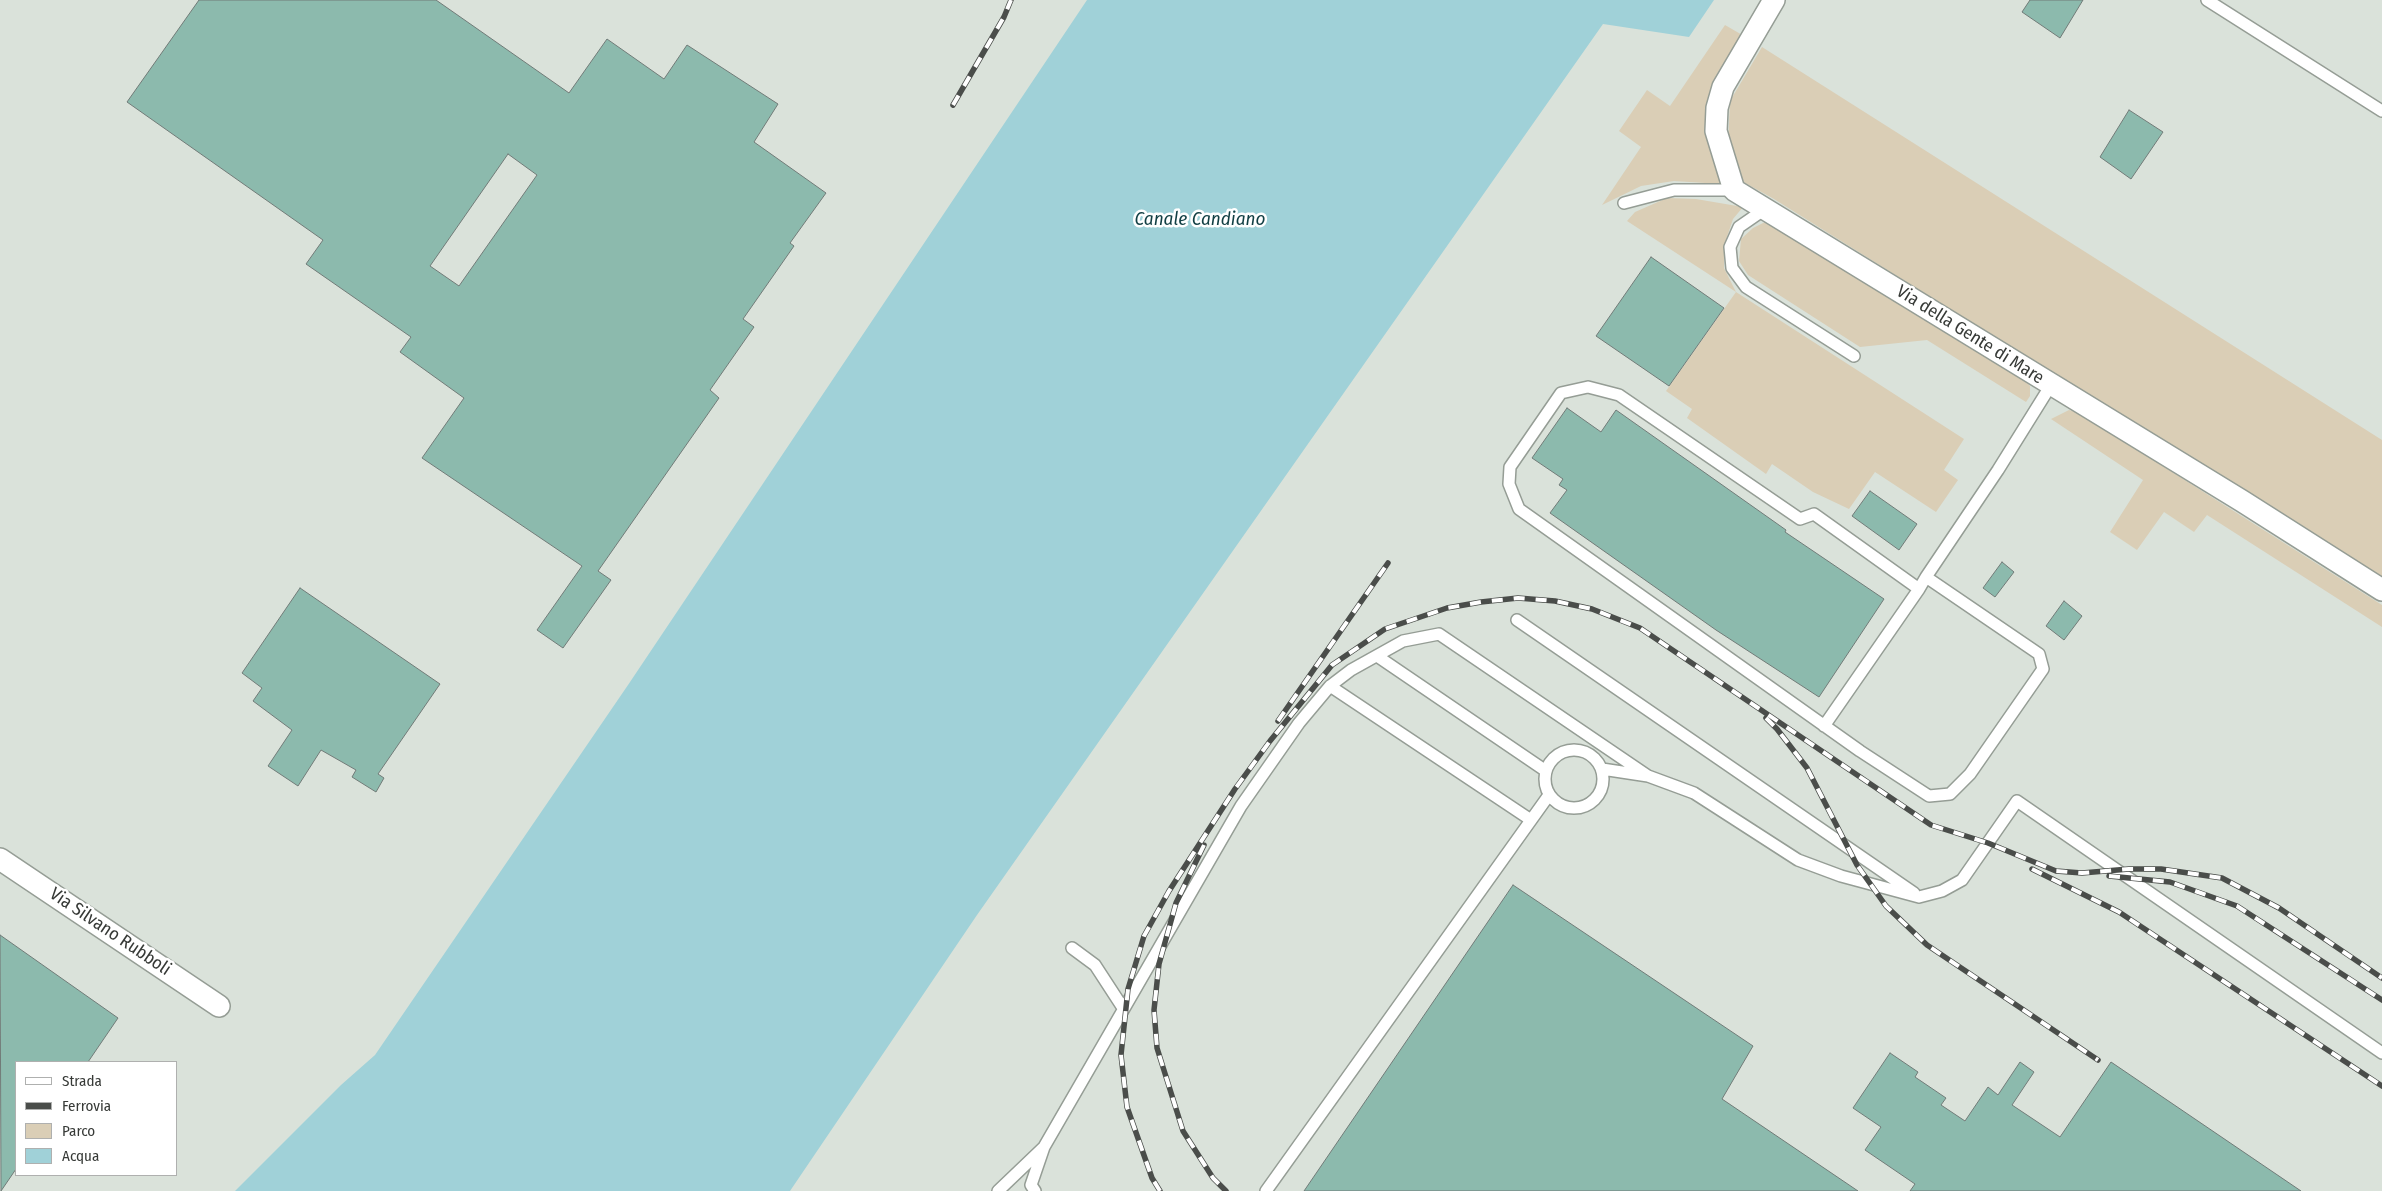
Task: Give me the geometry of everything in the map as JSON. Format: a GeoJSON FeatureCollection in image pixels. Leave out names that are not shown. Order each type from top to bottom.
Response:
{"type":"FeatureCollection","features":[{"type":"Feature","properties":{"kind":"street"},"geometry":{"type":"LineString","coordinates":[[1734,190],[1716,131],[1717,108],[1723,87],[1774,0]]}},
{"type":"Feature","properties":{"kind":"street","name":"Via della Gente di Mare"},"geometry":{"type":"LineString","coordinates":[[1734,190],[2242,501],[2382,590]]}},
{"type":"Feature","properties":{"kind":"street","name":"Via Silvano Rubboli"},"geometry":{"type":"LineString","coordinates":[[0,859],[220,1006]]}},
{"type":"Feature","properties":{"kind":"lane"},"geometry":{"type":"LineString","coordinates":[[2207,0],[2382,111]]}},
{"type":"Feature","properties":{"kind":"lane"},"geometry":{"type":"LineString","coordinates":[[1624,203],[1674,190],[1734,190]]}},
{"type":"Feature","properties":{"kind":"lane"},"geometry":{"type":"LineString","coordinates":[[1764,209],[1739,227],[1730,247],[1732,268],[1746,286],[1854,356]]}},
{"type":"Feature","properties":{"kind":"lane"},"geometry":{"type":"LineString","coordinates":[[1824,726],[1919,589],[2052,385]]}},
{"type":"Feature","properties":{"kind":"lane"},"geometry":{"type":"LineString","coordinates":[[1919,589],[1814,514],[1800,519],[1618,395],[1588,387],[1562,393],[1510,467],[1509,484],[1519,510],[1824,726],[1929,796],[1950,794],[1970,774],[2042,669],[2039,654],[1926,577]]}},
{"type":"Feature","properties":{"kind":"lane"},"geometry":{"type":"LineString","coordinates":[[1518,620],[1919,897]]}},
{"type":"Feature","properties":{"kind":"lane"},"geometry":{"type":"LineString","coordinates":[[1035,1191],[1030,1185],[1044,1147],[1241,806],[1299,723],[1330,686],[1351,670],[1404,641],[1439,634],[1648,776]]}},
{"type":"Feature","properties":{"kind":"lane"},"geometry":{"type":"LineString","coordinates":[[1377,656],[1546,772]]}},
{"type":"Feature","properties":{"kind":"lane"},"geometry":{"type":"LineString","coordinates":[[1330,686],[1532,820]]}},
{"type":"Feature","properties":{"kind":"lane"},"geometry":{"type":"LineString","coordinates":[[1572,750],[1590,754],[1602,769],[1603,787],[1593,802],[1585,807],[1575,809],[1556,803],[1549,795],[1545,786],[1546,772],[1554,758],[1572,750]]}},
{"type":"Feature","properties":{"kind":"lane"},"geometry":{"type":"LineString","coordinates":[[1602,769],[1648,776],[1694,793],[1798,860],[1841,876],[1919,897],[1942,891],[1962,880],[2017,801],[2382,1053]]}},
{"type":"Feature","properties":{"kind":"lane"},"geometry":{"type":"LineString","coordinates":[[1266,1191],[1549,795]]}},
{"type":"Feature","properties":{"kind":"lane"},"geometry":{"type":"LineString","coordinates":[[1072,948],[1094,965],[1123,1008]]}},
{"type":"Feature","properties":{"kind":"lane"},"geometry":{"type":"LineString","coordinates":[[998,1191],[1044,1147]]}},
{"type":"Feature","properties":{"kind":"green space"},"geometry":{"type":"Polygon","coordinates":[[[1725,25],[1744,36],[1718,72],[1705,108],[1710,142],[1721,184],[1674,181],[1641,186],[1602,205],[1641,147],[1619,131],[1647,90],[1670,106],[1725,25]]]}},
{"type":"Feature","properties":{"kind":"green space"},"geometry":{"type":"Polygon","coordinates":[[[1762,47],[2382,440],[2382,580],[1774,199],[1736,178],[1728,148],[1730,101],[1762,47]]]}},
{"type":"Feature","properties":{"kind":"green space"},"geometry":{"type":"Polygon","coordinates":[[[1667,198],[1696,199],[1743,207],[1733,219],[1724,246],[1724,268],[1736,292],[1627,221],[1635,212],[1667,198]]]}},
{"type":"Feature","properties":{"kind":"green space"},"geometry":{"type":"Polygon","coordinates":[[[1769,220],[2026,381],[2030,386],[2030,396],[2026,402],[1927,340],[1860,347],[1748,275],[1739,261],[1741,239],[1753,228],[1769,220]]]}},
{"type":"Feature","properties":{"kind":"green space"},"geometry":{"type":"Polygon","coordinates":[[[1736,292],[1964,439],[1944,470],[1958,480],[1936,512],[1875,472],[1849,509],[1813,492],[1772,464],[1766,474],[1687,418],[1692,409],[1666,391],[1736,292]]]}},
{"type":"Feature","properties":{"kind":"green space"},"geometry":{"type":"Polygon","coordinates":[[[2069,410],[2079,413],[2382,605],[2382,627],[2207,515],[2194,532],[2164,512],[2137,550],[2110,532],[2143,480],[2051,419],[2069,410]]]}},
{"type":"Feature","properties":{"kind":"water","name":"Canale Candiano"},"geometry":{"type":"Polygon","coordinates":[[[1087,0],[1714,0],[1689,37],[1603,24],[977,915],[790,1191],[235,1191],[341,1085],[375,1055],[628,685],[1087,0]]]}},
{"type":"Feature","properties":{"kind":"building"},"geometry":{"type":"Polygon","coordinates":[[[199,0],[436,0],[569,93],[607,39],[664,79],[687,45],[778,104],[754,142],[826,193],[790,243],[794,246],[743,319],[754,327],[710,390],[719,398],[598,571],[611,580],[563,648],[537,630],[582,566],[422,458],[464,398],[400,352],[411,337],[306,264],[323,240],[127,102],[199,0]],[[508,154],[430,266],[459,286],[537,175],[508,154]]]}},
{"type":"Feature","properties":{"kind":"building"},"geometry":{"type":"Polygon","coordinates":[[[2030,0],[2083,0],[2060,38],[2022,12],[2030,0]]]}},
{"type":"Feature","properties":{"kind":"building"},"geometry":{"type":"Polygon","coordinates":[[[2129,110],[2163,132],[2131,179],[2100,157],[2129,110]]]}},
{"type":"Feature","properties":{"kind":"building"},"geometry":{"type":"Polygon","coordinates":[[[1651,257],[1724,308],[1669,386],[1596,336],[1651,257]]]}},
{"type":"Feature","properties":{"kind":"building"},"geometry":{"type":"Polygon","coordinates":[[[1567,408],[1601,432],[1616,410],[1786,530],[1785,532],[1884,599],[1819,697],[1716,630],[1550,513],[1567,490],[1559,485],[1563,479],[1532,458],[1567,408]]]}},
{"type":"Feature","properties":{"kind":"building"},"geometry":{"type":"Polygon","coordinates":[[[1870,491],[1917,524],[1899,550],[1852,516],[1870,491]]]}},
{"type":"Feature","properties":{"kind":"building"},"geometry":{"type":"Polygon","coordinates":[[[2002,562],[2014,572],[1995,597],[1983,588],[2002,562]]]}},
{"type":"Feature","properties":{"kind":"building"},"geometry":{"type":"Polygon","coordinates":[[[300,588],[440,684],[378,774],[384,778],[376,792],[352,777],[356,770],[321,750],[298,786],[268,766],[292,730],[253,701],[262,688],[242,673],[300,588]]]}},
{"type":"Feature","properties":{"kind":"building"},"geometry":{"type":"Polygon","coordinates":[[[2064,601],[2082,616],[2064,640],[2046,626],[2064,601]]]}},
{"type":"Feature","properties":{"kind":"building"},"geometry":{"type":"Polygon","coordinates":[[[1513,885],[1753,1046],[1722,1099],[1858,1191],[1304,1191],[1513,885]]]}},
{"type":"Feature","properties":{"kind":"building"},"geometry":{"type":"Polygon","coordinates":[[[0,935],[118,1018],[89,1061],[15,1061],[15,1170],[1,1191],[0,935]]]}},
{"type":"Feature","properties":{"kind":"building"},"geometry":{"type":"Polygon","coordinates":[[[1890,1053],[1918,1072],[1915,1077],[1946,1098],[1941,1105],[1965,1121],[1988,1087],[1998,1095],[2020,1062],[2034,1072],[2012,1105],[2060,1137],[2111,1062],[2301,1191],[1910,1191],[1915,1184],[1865,1150],[1881,1127],[1853,1108],[1890,1053]]]}},
{"type":"Feature","properties":{"kind":"railway"},"geometry":{"type":"LineString","coordinates":[[953,105],[1004,17],[1011,0]]}},
{"type":"Feature","properties":{"kind":"railway"},"geometry":{"type":"LineString","coordinates":[[1278,721],[1388,563]]}},
{"type":"Feature","properties":{"kind":"railway"},"geometry":{"type":"LineString","coordinates":[[1160,1191],[1152,1178],[1127,1107],[1121,1055],[1128,989],[1144,936],[1169,891],[1235,789],[1270,741],[1332,665],[1385,629],[1447,608],[1481,602],[1518,598],[1555,601],[1592,609],[1640,628],[1931,825],[1988,843],[2056,871],[2082,873],[2129,869],[2161,869],[2222,878],[2279,908],[2382,978]]}},
{"type":"Feature","properties":{"kind":"railway"},"geometry":{"type":"LineString","coordinates":[[1766,718],[1777,729],[1807,768],[1857,865],[1886,906],[1927,945],[2098,1060]]}},
{"type":"Feature","properties":{"kind":"railway"},"geometry":{"type":"LineString","coordinates":[[1204,845],[1176,903],[1159,964],[1154,1010],[1157,1048],[1183,1131],[1213,1178],[1226,1191]]}},
{"type":"Feature","properties":{"kind":"railway"},"geometry":{"type":"LineString","coordinates":[[2032,869],[2119,912],[2382,1086]]}},
{"type":"Feature","properties":{"kind":"railway"},"geometry":{"type":"LineString","coordinates":[[2109,876],[2170,882],[2237,906],[2382,1000]]}}]}
